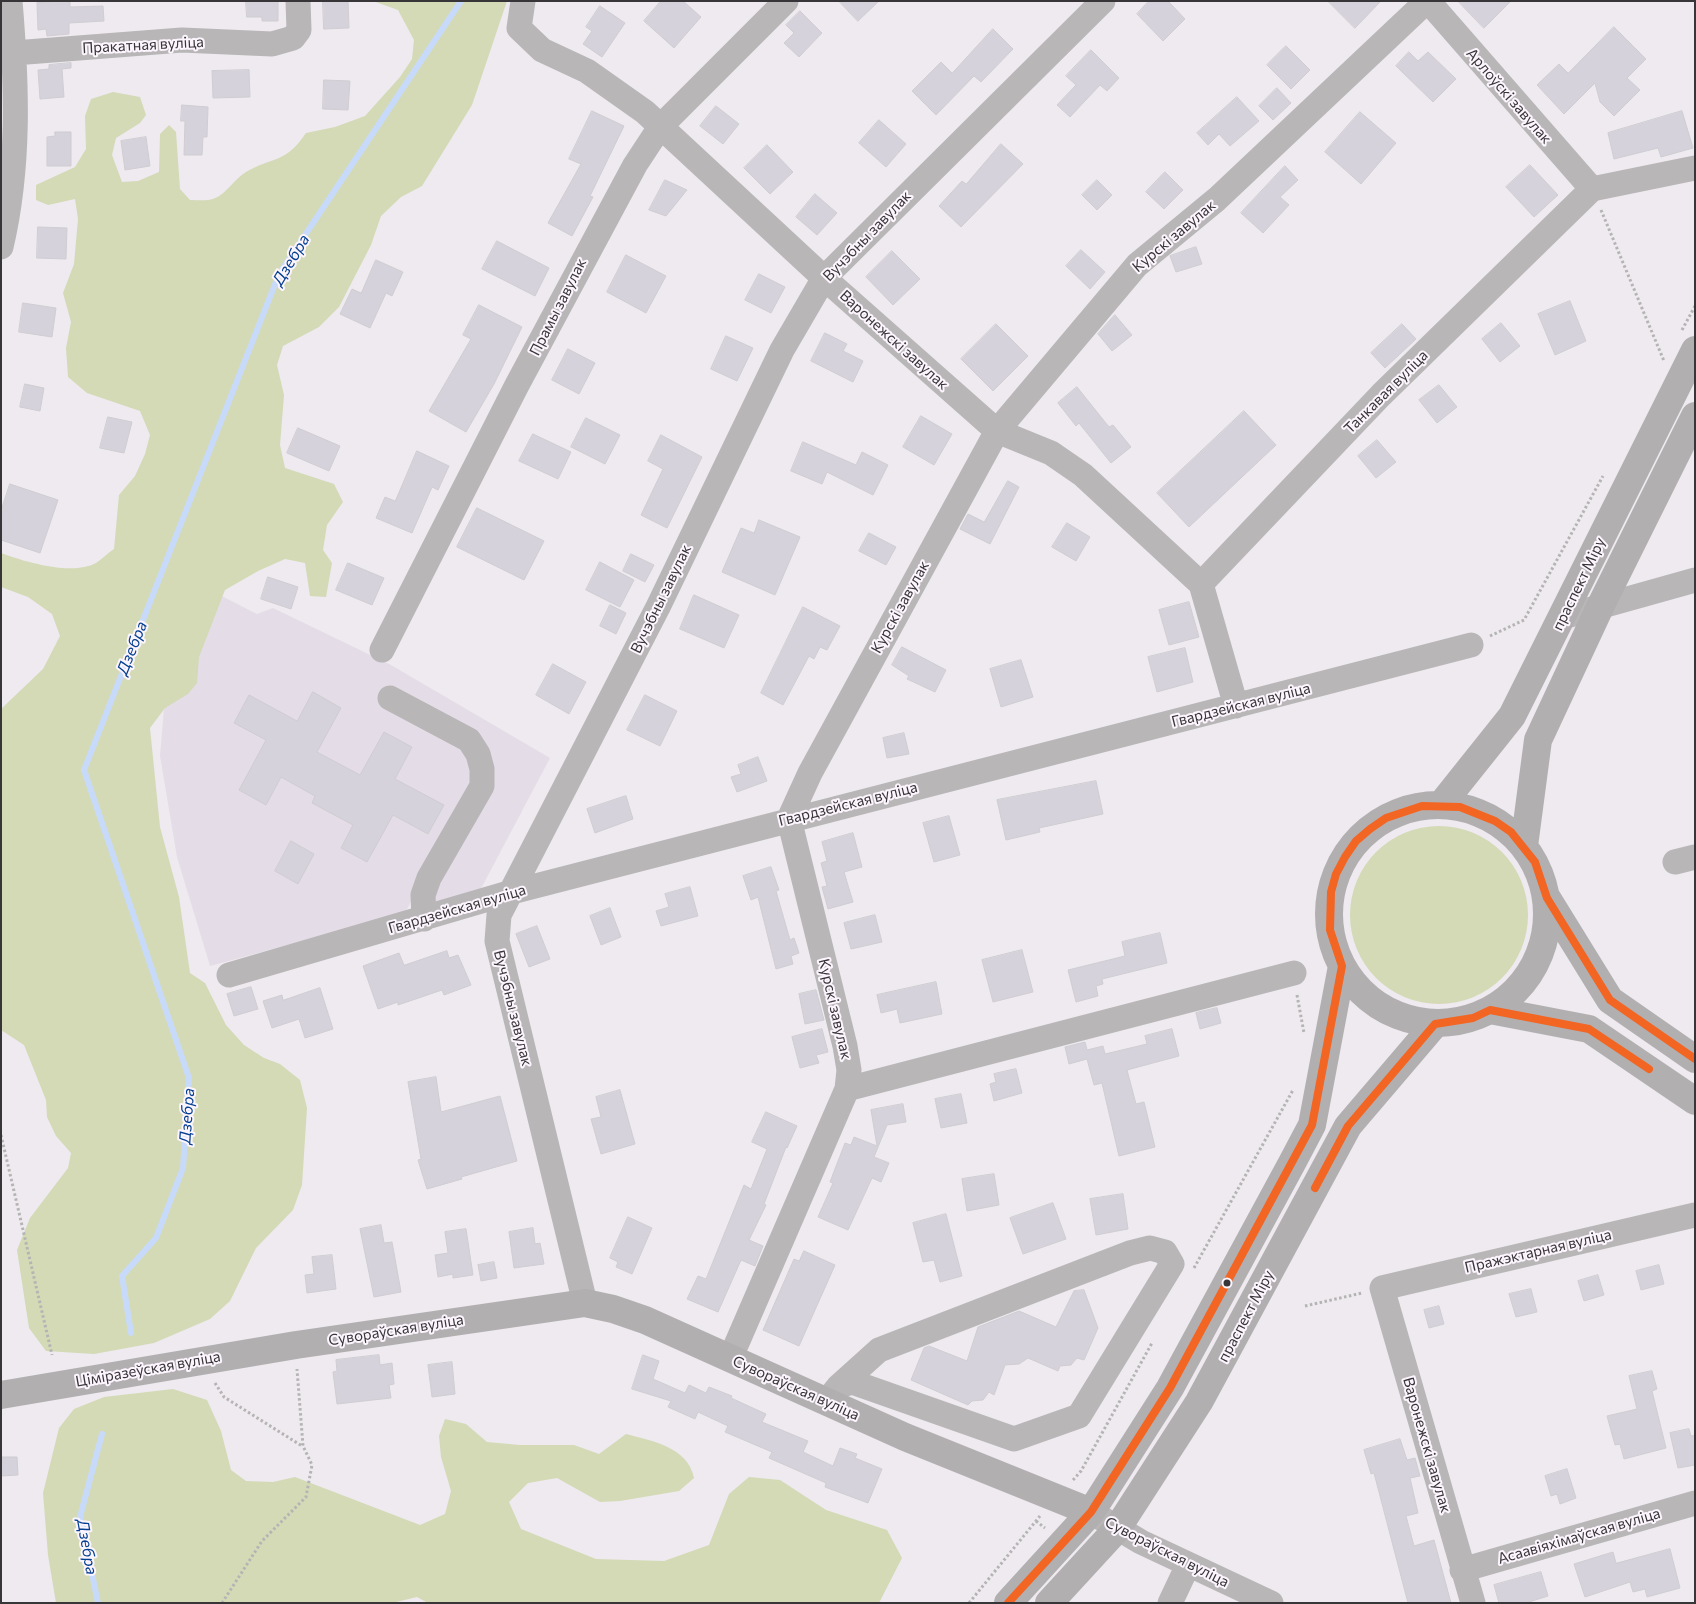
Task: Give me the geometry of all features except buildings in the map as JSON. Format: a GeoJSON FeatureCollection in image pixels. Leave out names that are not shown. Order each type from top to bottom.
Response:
{"type":"FeatureCollection","features":[{"type":"Feature","properties":{"kind":"main road","name":"праспект Міру"},"geometry":{"type":"LineString","coordinates":[[1441,805],[1512,716],[1563,617],[1682,345]]}},
{"type":"Feature","properties":{"kind":"main road","name":"праспект Міру"},"geometry":{"type":"LineString","coordinates":[[1524,846],[1538,740],[1601,605],[1695,416]]}},
{"type":"Feature","properties":{"kind":"main road"},"geometry":{"type":"LineString","coordinates":[[1546,898],[1546,936],[1536,963],[1520,986],[1506,1000],[1473,1018],[1435,1024],[1416,1021],[1381,1007],[1359,989],[1342,966],[1330,930],[1329,911],[1336,874],[1356,842],[1386,818],[1422,806],[1460,807],[1496,821],[1511,832],[1524,846],[1534,862],[1546,898],[1610,1000],[1695,1059]]}},
{"type":"Feature","properties":{"kind":"main road"},"geometry":{"type":"LineString","coordinates":[[1008,1603],[1091,1512],[1170,1388],[1312,1125],[1342,966]]}},
{"type":"Feature","properties":{"kind":"main road"},"geometry":{"type":"LineString","coordinates":[[1490,1010],[1589,1028],[1695,1100]]}},
{"type":"Feature","properties":{"kind":"main road","name":"праспект Міру"},"geometry":{"type":"LineString","coordinates":[[1048,1603],[1117,1529],[1199,1402],[1348,1126],[1435,1024]]}},
{"type":"Feature","properties":{"kind":"main road","name":"Сувораўская вуліца"},"geometry":{"type":"LineString","coordinates":[[296,1345],[585,1303],[613,1309],[645,1320],[730,1359],[833,1394],[906,1437],[1091,1512]]}},
{"type":"Feature","properties":{"kind":"main road","name":"Ціміразеўская вуліца"},"geometry":{"type":"LineString","coordinates":[[1,1395],[296,1345]]}},
{"type":"Feature","properties":{"kind":"street"},"geometry":{"type":"LineString","coordinates":[[1,247],[10,201],[16,138],[14,53],[10,1]]}},
{"type":"Feature","properties":{"kind":"street","name":"Пракатная вуліца"},"geometry":{"type":"LineString","coordinates":[[14,53],[182,40],[272,44],[293,38],[299,30],[298,1]]}},
{"type":"Feature","properties":{"kind":"street","name":"Прамы завулак"},"geometry":{"type":"LineString","coordinates":[[382,650],[587,250],[634,165],[660,127],[786,1]]}},
{"type":"Feature","properties":{"kind":"street","name":"Вучэбны завулак"},"geometry":{"type":"LineString","coordinates":[[585,1303],[497,942],[499,914],[658,607],[782,350],[824,278],[1103,1]]}},
{"type":"Feature","properties":{"kind":"street","name":"Арлоўскі завулак"},"geometry":{"type":"LineString","coordinates":[[1428,1],[1585,184],[1592,189]]}},
{"type":"Feature","properties":{"kind":"street","name":"Курскі завулак"},"geometry":{"type":"LineString","coordinates":[[730,1359],[847,1089],[849,1070],[845,1046],[789,819],[810,773],[997,431],[1137,265],[1217,199],[1428,1]]}},
{"type":"Feature","properties":{"kind":"street","name":"Варонежскі завулак"},"geometry":{"type":"LineString","coordinates":[[522,2],[520,28],[542,50],[587,71],[645,112],[824,278],[997,431],[1050,453],[1083,475],[1200,584]]}},
{"type":"Feature","properties":{"kind":"street"},"geometry":{"type":"LineString","coordinates":[[1592,189],[1695,168]]}},
{"type":"Feature","properties":{"kind":"street","name":"Танкавая вуліца"},"geometry":{"type":"LineString","coordinates":[[1200,584],[1380,395],[1592,189]]}},
{"type":"Feature","properties":{"kind":"street"},"geometry":{"type":"LineString","coordinates":[[1200,584],[1236,706]]}},
{"type":"Feature","properties":{"kind":"street"},"geometry":{"type":"LineString","coordinates":[[1563,617],[1601,605],[1693,586]]}},
{"type":"Feature","properties":{"kind":"street","name":"Гвардзейская вуліца"},"geometry":{"type":"LineString","coordinates":[[229,975],[512,892],[789,819],[1471,645]]}},
{"type":"Feature","properties":{"kind":"street"},"geometry":{"type":"LineString","coordinates":[[390,698],[469,740],[478,754],[482,769],[482,786],[429,878],[423,895],[424,919]]}},
{"type":"Feature","properties":{"kind":"street"},"geometry":{"type":"LineString","coordinates":[[847,1089],[1294,973]]}},
{"type":"Feature","properties":{"kind":"street","name":"Пражэктарная вуліца"},"geometry":{"type":"LineString","coordinates":[[1382,1288],[1695,1215]]}},
{"type":"Feature","properties":{"kind":"street"},"geometry":{"type":"LineString","coordinates":[[1150,1248],[1165,1252],[1172,1264],[1079,1416],[1014,1439],[852,1382],[833,1394],[879,1350],[1150,1248]]}},
{"type":"Feature","properties":{"kind":"street","name":"Варонежскі завулак"},"geometry":{"type":"LineString","coordinates":[[1382,1288],[1473,1603]]}},
{"type":"Feature","properties":{"kind":"street","name":"Асаавіяхімаўская вуліца"},"geometry":{"type":"LineString","coordinates":[[1462,1570],[1695,1503]]}},
{"type":"Feature","properties":{"kind":"street","name":"Сувораўская вуліца"},"geometry":{"type":"LineString","coordinates":[[1091,1512],[1117,1529],[1188,1565],[1271,1603]]}},
{"type":"Feature","properties":{"kind":"street"},"geometry":{"type":"LineString","coordinates":[[1170,1603],[1188,1565]]}},
{"type":"Feature","properties":{"kind":"path"},"geometry":{"type":"LineString","coordinates":[[1592,189],[1665,364],[1682,345],[1695,306]]}},
{"type":"Feature","properties":{"kind":"path"},"geometry":{"type":"LineString","coordinates":[[1471,645],[1524,620],[1604,475]]}},
{"type":"Feature","properties":{"kind":"path"},"geometry":{"type":"LineString","coordinates":[[1294,973],[1306,1042]]}},
{"type":"Feature","properties":{"kind":"path"},"geometry":{"type":"LineString","coordinates":[[1,1135],[52,1355]]}},
{"type":"Feature","properties":{"kind":"path"},"geometry":{"type":"LineString","coordinates":[[1305,1306],[1382,1288]]}},
{"type":"Feature","properties":{"kind":"path"},"geometry":{"type":"LineString","coordinates":[[222,1603],[262,1541],[306,1497],[312,1465],[302,1446],[296,1345]]}},
{"type":"Feature","properties":{"kind":"path"},"geometry":{"type":"LineString","coordinates":[[201,1360],[224,1397],[302,1446]]}},
{"type":"Feature","properties":{"kind":"path"},"geometry":{"type":"LineString","coordinates":[[1036,1521],[1046,1528]]}},
{"type":"Feature","properties":{"kind":"shaded area"},"geometry":{"type":"Polygon","coordinates":[[[206,588],[257,614],[273,608],[391,665],[550,758],[476,898],[435,905],[418,888],[405,913],[210,966],[177,857],[160,756],[168,661],[206,588]]]}},
{"type":"Feature","properties":{"kind":"green space"},"geometry":{"type":"Polygon","coordinates":[[[373,1],[507,1],[472,105],[422,186],[401,197],[381,216],[371,245],[339,307],[319,327],[283,346],[277,365],[284,395],[280,445],[285,468],[334,484],[343,502],[327,525],[323,550],[332,563],[326,597],[310,596],[305,563],[285,559],[258,571],[225,590],[199,657],[197,683],[188,694],[165,708],[150,728],[160,827],[179,897],[190,973],[205,983],[226,1025],[244,1045],[264,1058],[280,1064],[300,1080],[307,1108],[302,1185],[293,1210],[256,1248],[230,1301],[210,1319],[154,1343],[94,1354],[46,1351],[29,1328],[17,1250],[30,1218],[68,1168],[71,1153],[56,1136],[47,1117],[46,1100],[24,1045],[1,1030],[1,709],[43,669],[60,636],[52,614],[28,597],[1,587],[1,553],[35,564],[74,568],[86,567],[96,563],[114,549],[119,495],[135,476],[145,454],[150,435],[140,411],[87,393],[68,377],[66,348],[71,322],[63,293],[74,264],[78,219],[75,199],[48,205],[36,200],[36,185],[75,167],[86,149],[85,116],[91,99],[113,92],[140,97],[146,115],[140,123],[116,138],[112,155],[122,182],[138,181],[159,172],[160,134],[169,125],[176,132],[180,189],[190,200],[208,200],[218,197],[246,172],[279,158],[292,150],[306,133],[335,127],[365,116],[400,77],[412,59],[414,40],[398,10],[373,1]]]}},
{"type":"Feature","properties":{"kind":"green space"},"geometry":{"type":"Polygon","coordinates":[[[1439,826],[1473,833],[1488,841],[1502,852],[1513,866],[1521,881],[1528,915],[1521,949],[1513,964],[1502,978],[1488,989],[1473,997],[1439,1004],[1405,997],[1390,989],[1376,978],[1365,964],[1357,949],[1350,915],[1357,881],[1365,866],[1376,852],[1390,841],[1405,833],[1439,826]]]}},
{"type":"Feature","properties":{"kind":"green space"},"geometry":{"type":"Polygon","coordinates":[[[173,1389],[207,1400],[221,1431],[231,1470],[246,1481],[273,1482],[295,1477],[420,1525],[445,1514],[451,1491],[441,1457],[439,1436],[445,1419],[466,1424],[487,1442],[520,1445],[574,1445],[599,1454],[626,1434],[647,1439],[677,1452],[690,1467],[694,1478],[679,1491],[620,1501],[600,1502],[557,1478],[528,1483],[509,1502],[521,1529],[596,1559],[664,1561],[709,1545],[729,1494],[749,1477],[780,1480],[826,1510],[887,1530],[902,1558],[879,1603],[428,1603],[417,1597],[392,1603],[56,1603],[48,1555],[43,1493],[59,1428],[74,1409],[104,1397],[173,1389]]]}},
{"type":"Feature","properties":{"kind":"waterway","name":"Дзебра"},"geometry":{"type":"LineString","coordinates":[[131,1333],[122,1276],[156,1238],[183,1168],[189,1078],[84,770],[279,274],[461,1]]}},
{"type":"Feature","properties":{"kind":"waterway","name":"Дзебра"},"geometry":{"type":"LineString","coordinates":[[98,1603],[80,1517],[102,1434]]}},
{"type":"Feature","properties":{"kind":"transit line"},"geometry":{"type":"LineString","coordinates":[[1008,1603],[1091,1512],[1170,1388],[1312,1125],[1342,966],[1330,930],[1331,892],[1336,874],[1345,857],[1356,841],[1370,829],[1386,818],[1422,806],[1460,807],[1495,821],[1511,832],[1535,862],[1547,898],[1610,1000],[1695,1059]]}},
{"type":"Feature","properties":{"kind":"transit line"},"geometry":{"type":"LineString","coordinates":[[1315,1188],[1348,1126],[1435,1024],[1473,1018],[1490,1010],[1589,1029],[1649,1069]]}}]}
